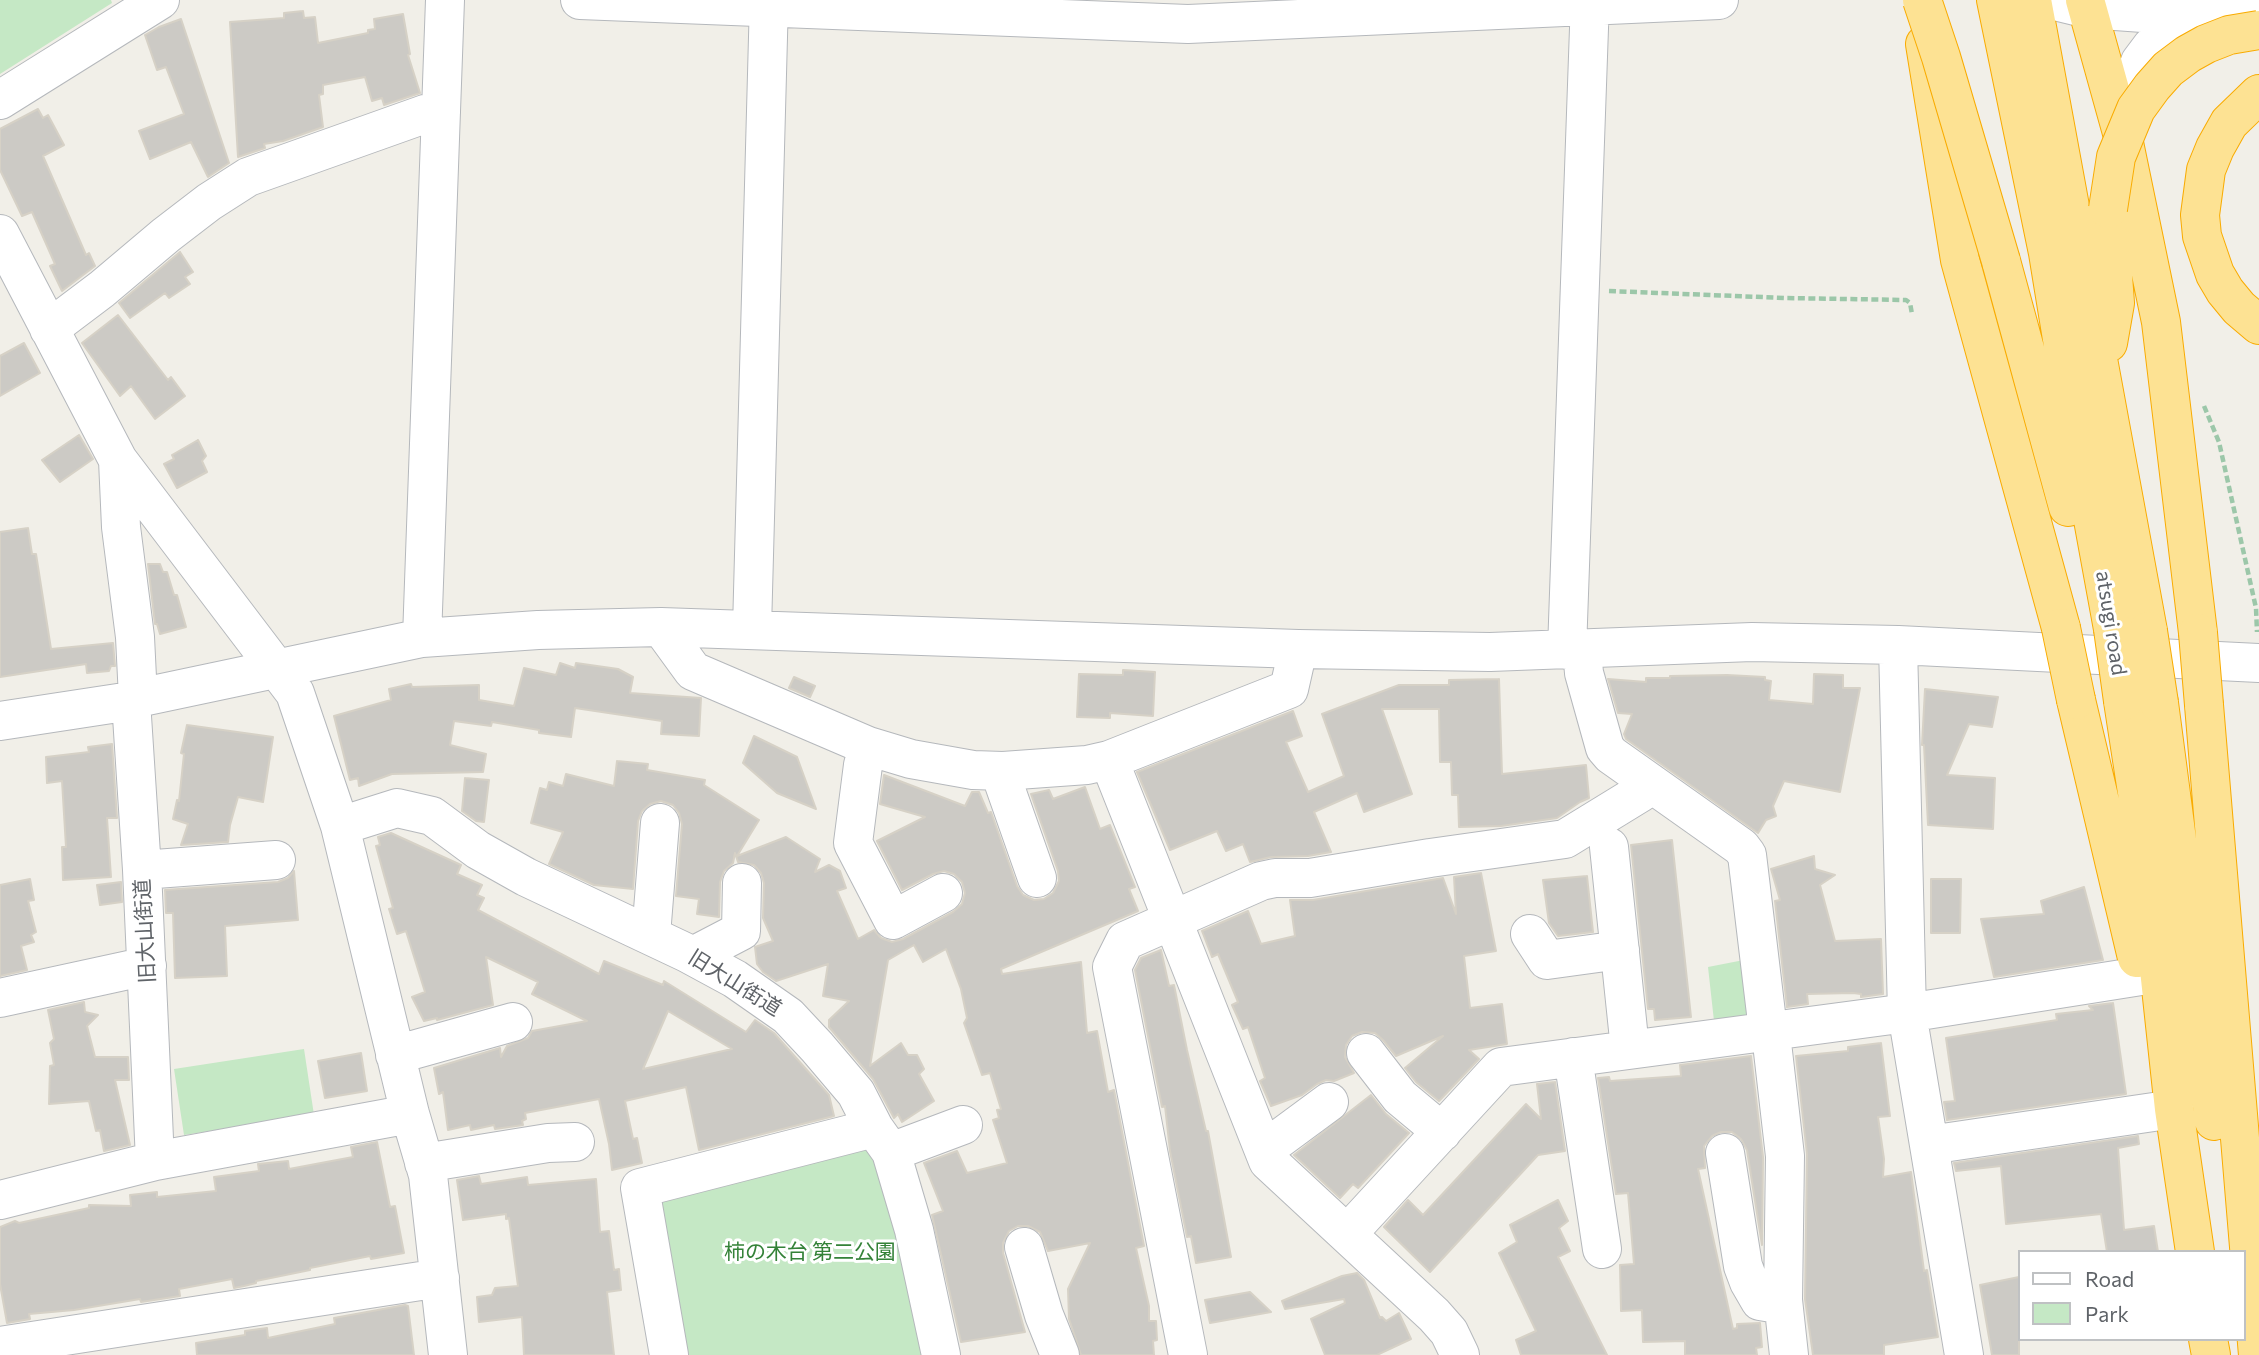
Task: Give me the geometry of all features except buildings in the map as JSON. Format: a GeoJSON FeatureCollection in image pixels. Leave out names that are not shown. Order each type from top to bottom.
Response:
{"type":"FeatureCollection","features":[{"type":"Feature","properties":{"kind":"highway"},"geometry":{"type":"LineString","coordinates":[[1922,0],[2001,261],[2071,518],[2098,546]]}},
{"type":"Feature","properties":{"kind":"highway"},"geometry":{"type":"LineString","coordinates":[[1922,0],[1927,63],[1960,260],[2062,628],[2076,700],[2174,1110]]}},
{"type":"Feature","properties":{"kind":"highway","name":"atsugi road"},"geometry":{"type":"LineString","coordinates":[[1996,0],[2079,248],[2115,303],[2102,380],[2130,630],[2231,1250]]}},
{"type":"Feature","properties":{"kind":"highway","name":"atsugi road"},"geometry":{"type":"LineString","coordinates":[[2032,0],[2079,248],[2098,546],[2130,630]]}},
{"type":"Feature","properties":{"kind":"highway"},"geometry":{"type":"LineString","coordinates":[[2086,4],[2122,133],[2161,322],[2198,633],[2258,1355]]}},
{"type":"Feature","properties":{"kind":"highway"},"geometry":{"type":"LineString","coordinates":[[2079,248],[2108,209],[2116,157],[2136,109],[2152,87],[2168,69],[2197,49],[2229,35],[2259,30]]}},
{"type":"Feature","properties":{"kind":"highway"},"geometry":{"type":"LineString","coordinates":[[2259,94],[2229,124],[2215,148],[2206,170],[2200,215],[2202,236],[2215,274],[2239,308],[2259,325]]}},
{"type":"Feature","properties":{"kind":"highway","name":"atsugi road"},"geometry":{"type":"LineString","coordinates":[[2141,702],[2147,857],[2174,1110],[2195,1250]]}},
{"type":"Feature","properties":{"kind":"street"},"geometry":{"type":"LineString","coordinates":[[0,100],[160,0]]}},
{"type":"Feature","properties":{"kind":"street"},"geometry":{"type":"LineString","coordinates":[[422,638],[445,0]]}},
{"type":"Feature","properties":{"kind":"street"},"geometry":{"type":"LineString","coordinates":[[580,0],[769,3],[1188,24],[1590,3],[1719,0]]}},
{"type":"Feature","properties":{"kind":"street"},"geometry":{"type":"LineString","coordinates":[[2051,0],[2214,14],[2259,10]]}},
{"type":"Feature","properties":{"kind":"street"},"geometry":{"type":"LineString","coordinates":[[752,629],[769,3]]}},
{"type":"Feature","properties":{"kind":"street"},"geometry":{"type":"LineString","coordinates":[[1590,3],[1580,291],[1575,650],[1605,748],[1649,784],[1741,848],[1747,855],[1785,1156],[1783,1300],[1789,1355]]}},
{"type":"Feature","properties":{"kind":"street"},"geometry":{"type":"LineString","coordinates":[[2122,133],[2129,90],[2140,62],[2152,46],[2173,30],[2214,14]]}},
{"type":"Feature","properties":{"kind":"street"},"geometry":{"type":"LineString","coordinates":[[50,329],[166,235],[209,202],[248,177],[425,114],[441,113]]}},
{"type":"Feature","properties":{"kind":"street"},"geometry":{"type":"LineString","coordinates":[[0,234],[118,460],[295,693],[340,826],[395,1055],[428,1175],[448,1355]]}},
{"type":"Feature","properties":{"kind":"street","name":"旧大山街道"},"geometry":{"type":"LineString","coordinates":[[118,460],[121,527],[135,637],[134,699],[155,1161]]}},
{"type":"Feature","properties":{"kind":"street"},"geometry":{"type":"LineString","coordinates":[[662,627],[693,671],[868,746],[911,759],[973,770],[1003,771],[1087,765],[1109,760],[1289,688],[1298,649]]}},
{"type":"Feature","properties":{"kind":"street"},"geometry":{"type":"LineString","coordinates":[[0,721],[134,699],[422,638],[538,630],[662,627],[752,629],[1298,649],[1490,652],[1752,642],[2258,653]]}},
{"type":"Feature","properties":{"kind":"street"},"geometry":{"type":"LineString","coordinates":[[1898,645],[1907,1013],[1964,1355]]}},
{"type":"Feature","properties":{"kind":"street"},"geometry":{"type":"LineString","coordinates":[[868,746],[853,843],[893,920],[943,893]]}},
{"type":"Feature","properties":{"kind":"street"},"geometry":{"type":"LineString","coordinates":[[1109,760],[1268,1161],[1434,1315],[1449,1332],[1460,1355]]}},
{"type":"Feature","properties":{"kind":"street"},"geometry":{"type":"LineString","coordinates":[[1003,771],[1004,784],[1037,878]]}},
{"type":"Feature","properties":{"kind":"street"},"geometry":{"type":"LineString","coordinates":[[1188,1355],[1112,967],[1125,940],[1261,881],[1275,878],[1310,878],[1406,861],[1565,839],[1640,793],[1649,784]]}},
{"type":"Feature","properties":{"kind":"street","name":"旧大山街道"},"geometry":{"type":"LineString","coordinates":[[340,826],[397,808],[432,816],[478,849],[526,877],[693,956],[735,979],[788,1016],[856,1093],[882,1140],[914,1230],[941,1355]]}},
{"type":"Feature","properties":{"kind":"street"},"geometry":{"type":"LineString","coordinates":[[651,841],[651,935]]}},
{"type":"Feature","properties":{"kind":"street"},"geometry":{"type":"LineString","coordinates":[[1609,846],[1630,1049]]}},
{"type":"Feature","properties":{"kind":"street"},"geometry":{"type":"LineString","coordinates":[[142,870],[276,860]]}},
{"type":"Feature","properties":{"kind":"street"},"geometry":{"type":"LineString","coordinates":[[693,956],[741,931],[742,883]]}},
{"type":"Feature","properties":{"kind":"street"},"geometry":{"type":"LineString","coordinates":[[1530,934],[1547,960],[1620,950]]}},
{"type":"Feature","properties":{"kind":"street"},"geometry":{"type":"LineString","coordinates":[[0,998],[147,966]]}},
{"type":"Feature","properties":{"kind":"street"},"geometry":{"type":"LineString","coordinates":[[1348,1233],[1502,1067],[1907,1013],[2141,976]]}},
{"type":"Feature","properties":{"kind":"street"},"geometry":{"type":"LineString","coordinates":[[395,1055],[513,1022]]}},
{"type":"Feature","properties":{"kind":"street"},"geometry":{"type":"LineString","coordinates":[[1366,1053],[1400,1097],[1442,1132]]}},
{"type":"Feature","properties":{"kind":"street"},"geometry":{"type":"LineString","coordinates":[[1573,1058],[1602,1249]]}},
{"type":"Feature","properties":{"kind":"street"},"geometry":{"type":"LineString","coordinates":[[1264,1150],[1329,1102]]}},
{"type":"Feature","properties":{"kind":"street"},"geometry":{"type":"LineString","coordinates":[[1929,1145],[2174,1110]]}},
{"type":"Feature","properties":{"kind":"street"},"geometry":{"type":"LineString","coordinates":[[0,1200],[155,1161],[410,1114]]}},
{"type":"Feature","properties":{"kind":"street"},"geometry":{"type":"LineString","coordinates":[[669,1355],[640,1188],[964,1124]]}},
{"type":"Feature","properties":{"kind":"street"},"geometry":{"type":"LineString","coordinates":[[424,1163],[556,1135]]}},
{"type":"Feature","properties":{"kind":"street"},"geometry":{"type":"LineString","coordinates":[[1725,1153],[1743,1266],[1749,1282],[1760,1301],[1772,1303],[1783,1300]]}},
{"type":"Feature","properties":{"kind":"street"},"geometry":{"type":"LineString","coordinates":[[1024,1247],[1044,1315],[1060,1355]]}},
{"type":"Feature","properties":{"kind":"street"},"geometry":{"type":"LineString","coordinates":[[0,1346],[440,1279]]}},
{"type":"Feature","properties":{"kind":"path"},"geometry":{"type":"LineString","coordinates":[[1580,291],[1785,299],[1906,300],[1910,303],[1912,314]]}},
{"type":"Feature","properties":{"kind":"path"},"geometry":{"type":"LineString","coordinates":[[2202,401],[2219,442],[2233,502],[2256,608],[2258,653]]}},
{"type":"Feature","properties":{"kind":"green space"},"geometry":{"type":"Polygon","coordinates":[[[0,0],[111,0],[112,3],[0,74],[0,0]]]}},
{"type":"Feature","properties":{"kind":"green space"},"geometry":{"type":"Polygon","coordinates":[[[1749,959],[1750,1023],[1715,1030],[1708,967],[1749,959]]]}},
{"type":"Feature","properties":{"kind":"green space"},"geometry":{"type":"Polygon","coordinates":[[[304,1049],[314,1115],[184,1135],[174,1069],[304,1049]]]}},
{"type":"Feature","properties":{"kind":"green space","name":"柿の木台 第二公園"},"geometry":{"type":"Polygon","coordinates":[[[874,1128],[941,1355],[669,1355],[640,1188],[874,1128]]]}}]}
